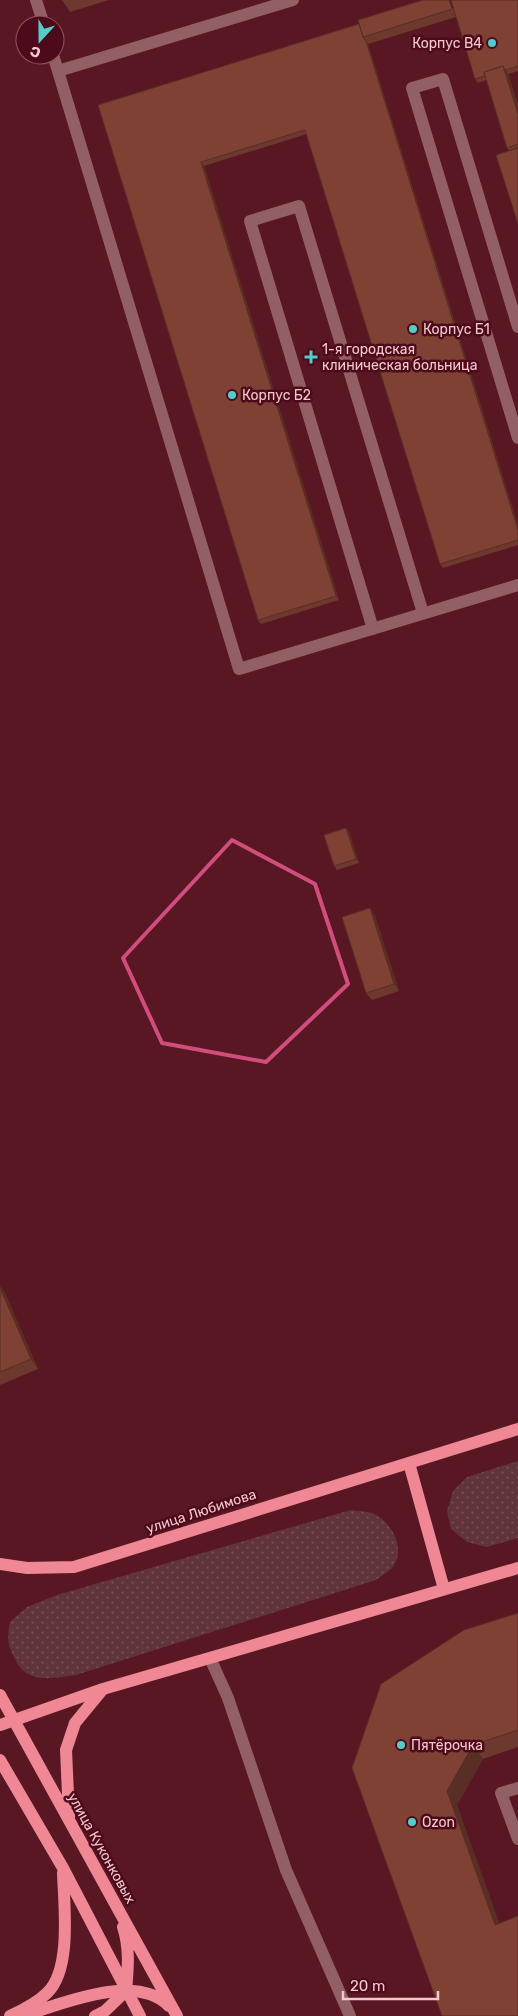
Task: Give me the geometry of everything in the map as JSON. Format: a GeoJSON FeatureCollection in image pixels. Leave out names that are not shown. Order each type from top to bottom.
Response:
{"type":"FeatureCollection","features":[{"type":"Feature","properties":{"kind":"main road","name":"улица Любимова"},"geometry":{"type":"LineString","coordinates":[[0,1564],[27,1568],[74,1568],[518,1430]]}},
{"type":"Feature","properties":{"kind":"main road"},"geometry":{"type":"LineString","coordinates":[[409,1463],[444,1589]]}},
{"type":"Feature","properties":{"kind":"main road"},"geometry":{"type":"LineString","coordinates":[[0,1725],[103,1689],[518,1568]]}},
{"type":"Feature","properties":{"kind":"main road"},"geometry":{"type":"LineString","coordinates":[[69,1819],[66,1750],[75,1723],[103,1689]]}},
{"type":"Feature","properties":{"kind":"main road","name":"улица Куконковых"},"geometry":{"type":"LineString","coordinates":[[0,1695],[176,2015]]}},
{"type":"Feature","properties":{"kind":"main road"},"geometry":{"type":"LineString","coordinates":[[0,1760],[63,1868],[140,2016]]}},
{"type":"Feature","properties":{"kind":"main road"},"geometry":{"type":"LineString","coordinates":[[10,2016],[48,1992],[58,1973],[66,1944],[63,1868]]}},
{"type":"Feature","properties":{"kind":"main road"},"geometry":{"type":"LineString","coordinates":[[95,2016],[105,2011],[126,1991],[128,1969],[127,1939],[109,1893]]}},
{"type":"Feature","properties":{"kind":"main road"},"geometry":{"type":"LineString","coordinates":[[23,2016],[94,1994],[126,1991],[160,1997],[176,2015]]}},
{"type":"Feature","properties":{"kind":"lane"},"geometry":{"type":"LineString","coordinates":[[36,0],[41,15]]}},
{"type":"Feature","properties":{"kind":"lane"},"geometry":{"type":"LineString","coordinates":[[58,71],[293,0]]}},
{"type":"Feature","properties":{"kind":"lane"},"geometry":{"type":"LineString","coordinates":[[56,65],[239,669],[518,585]]}},
{"type":"Feature","properties":{"kind":"lane"},"geometry":{"type":"LineString","coordinates":[[518,327],[443,79],[412,88],[518,438]]}},
{"type":"Feature","properties":{"kind":"lane"},"geometry":{"type":"LineString","coordinates":[[373,628],[250,221],[291,208],[299,206],[423,614]]}},
{"type":"Feature","properties":{"kind":"lane"},"geometry":{"type":"LineString","coordinates":[[210,1658],[228,1698],[286,1870],[350,2016]]}},
{"type":"Feature","properties":{"kind":"lane"},"geometry":{"type":"LineString","coordinates":[[518,1788],[501,1793],[518,1839]]}},
{"type":"Feature","properties":{"kind":"highlighted area"},"geometry":{"type":"Polygon","coordinates":[[[232,840],[315,884],[348,984],[266,1062],[162,1043],[123,958],[232,840]]]}},
{"type":"Feature","properties":{"kind":"shaded area"},"geometry":{"type":"Polygon","coordinates":[[[518,1461],[518,1538],[487,1547],[467,1542],[451,1529],[447,1511],[453,1491],[467,1477],[518,1461]]]}},
{"type":"Feature","properties":{"kind":"shaded area"},"geometry":{"type":"Polygon","coordinates":[[[351,1510],[369,1512],[381,1518],[392,1530],[398,1545],[396,1561],[392,1568],[376,1580],[76,1675],[49,1678],[33,1676],[26,1673],[20,1667],[10,1649],[8,1637],[10,1622],[27,1607],[57,1595],[351,1510]]]}},
{"type":"Feature","properties":{"kind":"building"},"geometry":{"type":"Polygon","coordinates":[[[423,0],[449,0],[452,9],[363,37],[358,20],[423,0]]]}},
{"type":"Feature","properties":{"kind":"building","name":"Корпус В4"},"geometry":{"type":"Polygon","coordinates":[[[451,0],[518,0],[518,66],[505,70],[503,66],[484,72],[485,76],[475,79],[451,0]]]}},
{"type":"Feature","properties":{"kind":"building"},"geometry":{"type":"Polygon","coordinates":[[[359,24],[366,41],[518,530],[518,540],[440,564],[305,130],[201,162],[336,596],[258,620],[98,105],[359,24]]]}},
{"type":"Feature","properties":{"kind":"building"},"geometry":{"type":"Polygon","coordinates":[[[503,66],[518,114],[518,144],[507,148],[484,72],[503,66]]]}},
{"type":"Feature","properties":{"kind":"building"},"geometry":{"type":"Polygon","coordinates":[[[518,148],[518,224],[496,155],[518,148]]]}},
{"type":"Feature","properties":{"kind":"building"},"geometry":{"type":"Polygon","coordinates":[[[346,828],[356,859],[334,866],[324,835],[346,828]]]}},
{"type":"Feature","properties":{"kind":"building"},"geometry":{"type":"Polygon","coordinates":[[[370,908],[394,984],[366,993],[342,917],[370,908]]]}},
{"type":"Feature","properties":{"kind":"building"},"geometry":{"type":"Polygon","coordinates":[[[0,1288],[31,1359],[0,1372],[0,1288]]]}},
{"type":"Feature","properties":{"kind":"building"},"geometry":{"type":"Polygon","coordinates":[[[518,1613],[518,1730],[473,1745],[447,1791],[495,1925],[518,1916],[518,2016],[442,2016],[352,1768],[381,1684],[464,1630],[518,1613]]]}},
{"type":"Feature","properties":{"kind":"place","name":"Корпус В4"},"geometry":{"type":"Point","coordinates":[492,43]}},
{"type":"Feature","properties":{"kind":"place","name":"Корпус Б1"},"geometry":{"type":"Point","coordinates":[413,329]}},
{"type":"Feature","properties":{"kind":"place","name":"1-я городская клиническая больница"},"geometry":{"type":"Point","coordinates":[311,357]}},
{"type":"Feature","properties":{"kind":"place","name":"Корпус Б2"},"geometry":{"type":"Point","coordinates":[232,395]}},
{"type":"Feature","properties":{"kind":"place","name":"Пятёрочка"},"geometry":{"type":"Point","coordinates":[401,1745]}},
{"type":"Feature","properties":{"kind":"place","name":"Ozon"},"geometry":{"type":"Point","coordinates":[412,1822]}}]}
